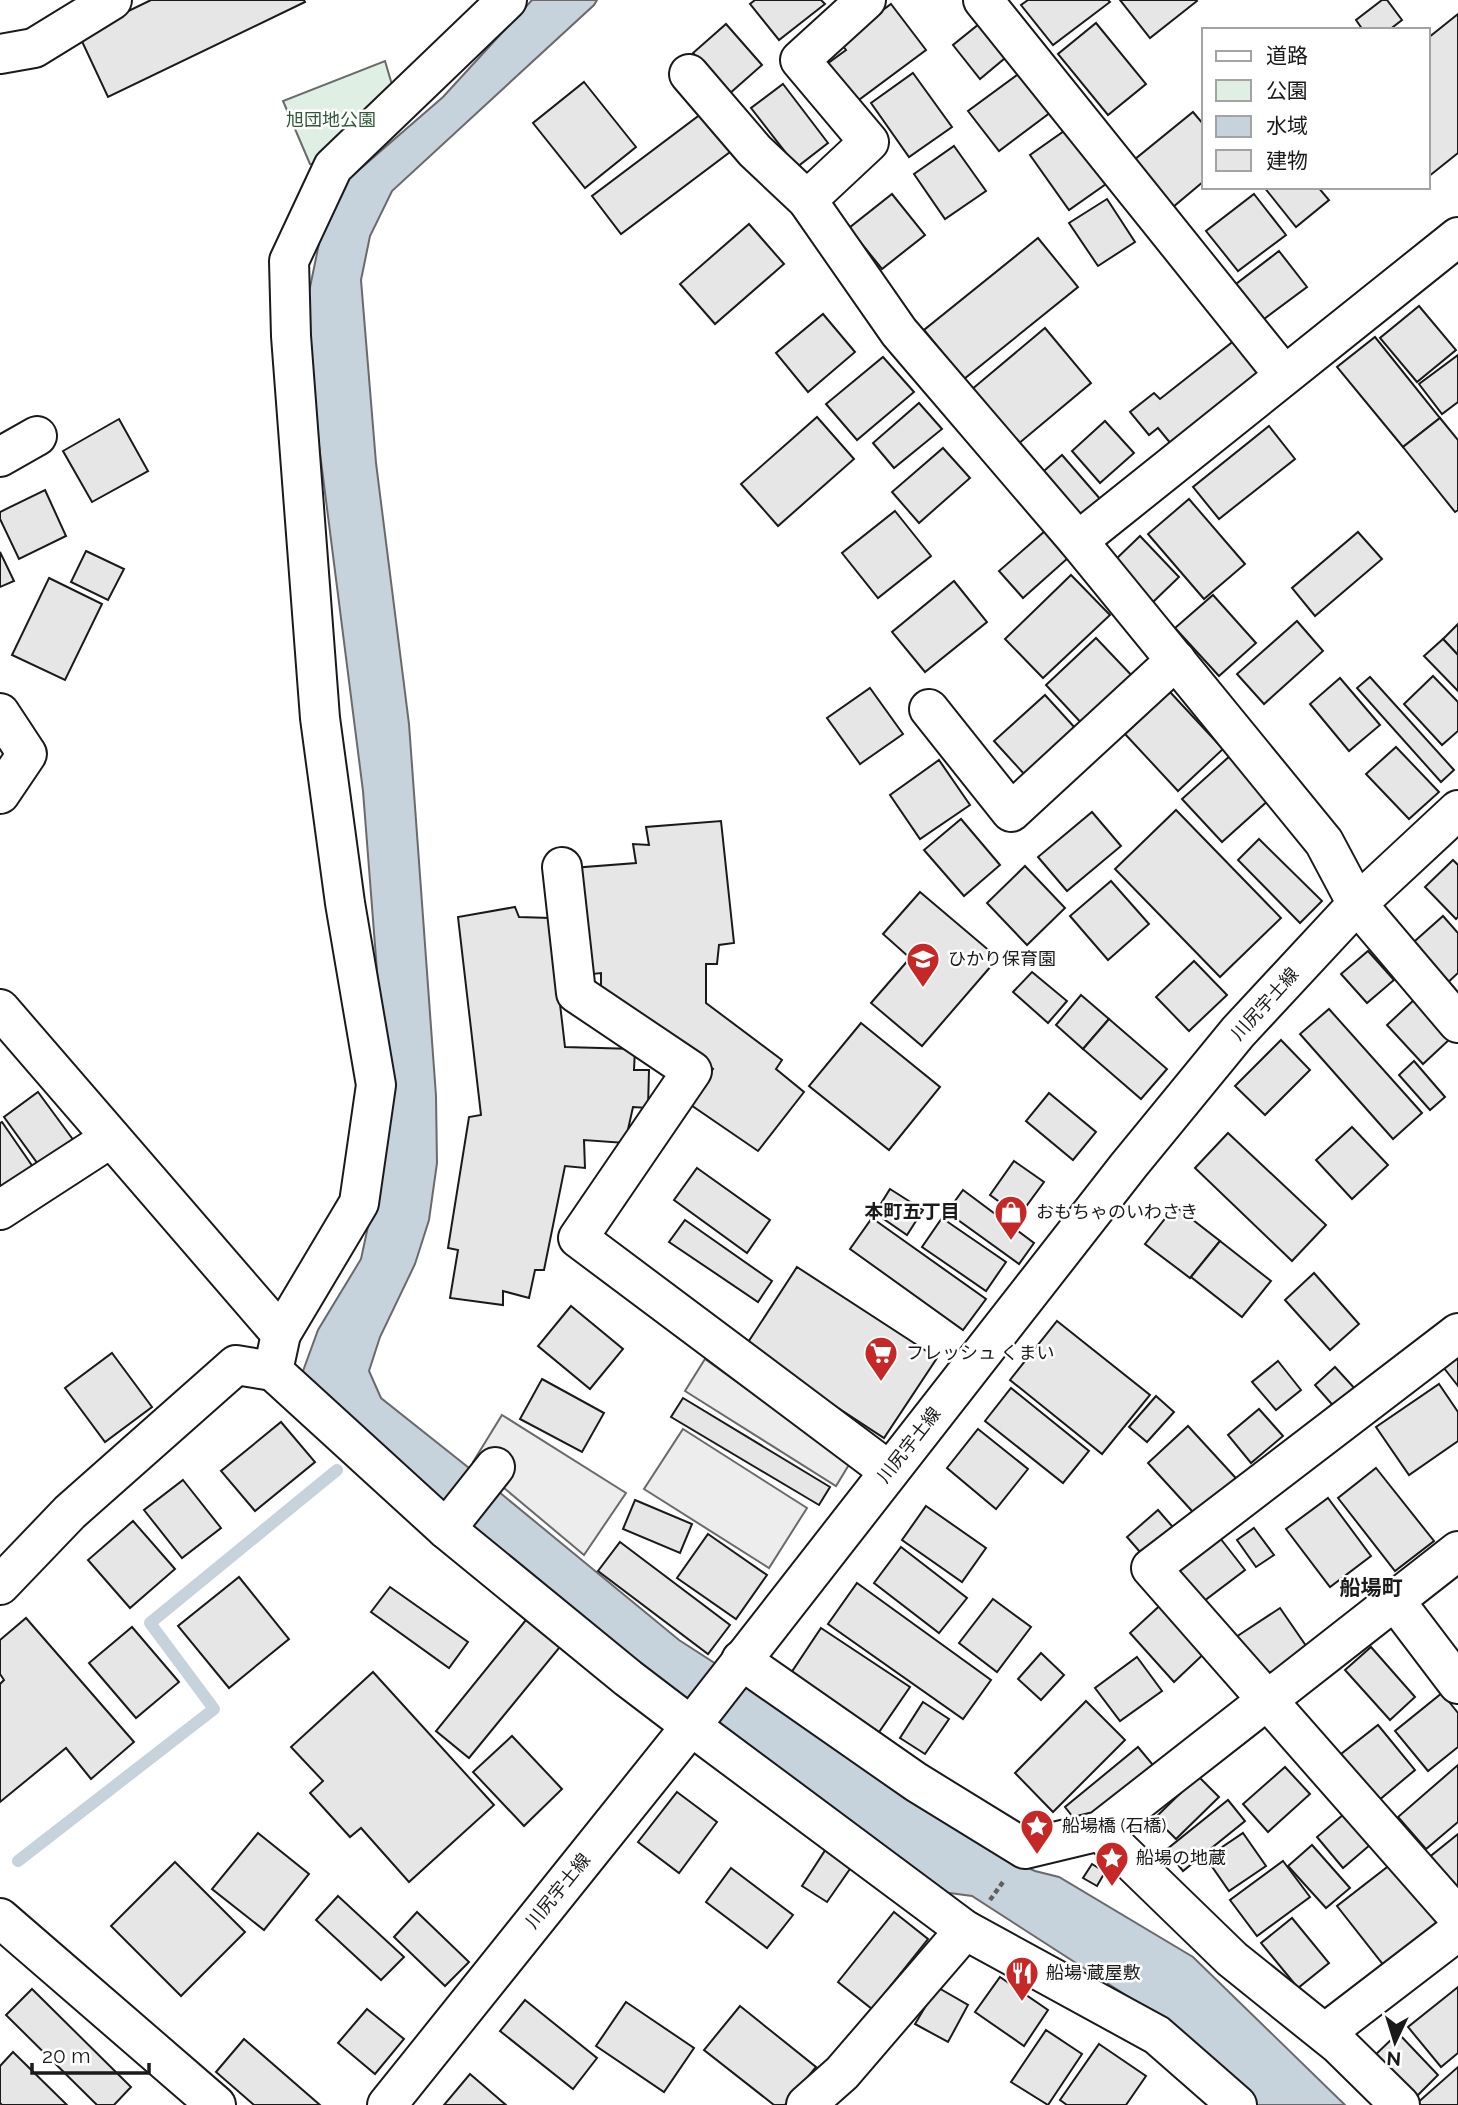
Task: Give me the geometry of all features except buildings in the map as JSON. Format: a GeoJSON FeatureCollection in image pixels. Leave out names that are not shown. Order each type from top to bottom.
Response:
{"type":"FeatureCollection","features":[{"type":"Feature","properties":{"kind":"street"},"geometry":{"type":"LineString","coordinates":[[0,54],[34,48],[112,0]]}},
{"type":"Feature","properties":{"kind":"street"},"geometry":{"type":"LineString","coordinates":[[273,1371],[281,1334],[359,1203],[376,1085],[345,903],[320,718],[291,336],[289,261],[333,167],[507,0]]}},
{"type":"Feature","properties":{"kind":"street"},"geometry":{"type":"LineString","coordinates":[[807,200],[869,142],[800,60],[866,0]]}},
{"type":"Feature","properties":{"kind":"street"},"geometry":{"type":"LineString","coordinates":[[983,0],[1284,376]]}},
{"type":"Feature","properties":{"kind":"street"},"geometry":{"type":"LineString","coordinates":[[689,74],[755,151],[807,200],[899,332],[1079,541],[1324,842],[1357,904],[1458,1023]]}},
{"type":"Feature","properties":{"kind":"street"},"geometry":{"type":"LineString","coordinates":[[1079,541],[1458,237]]}},
{"type":"Feature","properties":{"kind":"street"},"geometry":{"type":"LineString","coordinates":[[0,457],[37,436]]}},
{"type":"Feature","properties":{"kind":"street"},"geometry":{"type":"LineString","coordinates":[[929,709],[1011,812],[1176,660]]}},
{"type":"Feature","properties":{"kind":"street"},"geometry":{"type":"LineString","coordinates":[[0,713],[27,754],[0,794]]}},
{"type":"Feature","properties":{"kind":"street","name":"川尻宇土線"},"geometry":{"type":"LineString","coordinates":[[387,2105],[694,1722],[1129,1165],[1238,1032],[1357,904],[1458,810]]}},
{"type":"Feature","properties":{"kind":"street"},"geometry":{"type":"LineString","coordinates":[[562,867],[576,993],[692,1071],[578,1238],[889,1471]]}},
{"type":"Feature","properties":{"kind":"street"},"geometry":{"type":"LineString","coordinates":[[0,1009],[281,1334]]}},
{"type":"Feature","properties":{"kind":"street"},"geometry":{"type":"LineString","coordinates":[[0,1210],[111,1138]]}},
{"type":"Feature","properties":{"kind":"street"},"geometry":{"type":"LineString","coordinates":[[1458,1333],[1151,1568],[1458,1917]]}},
{"type":"Feature","properties":{"kind":"street"},"geometry":{"type":"LineString","coordinates":[[0,1585],[71,1512],[236,1365],[273,1371],[446,1529],[628,1678],[694,1722],[965,1930],[1157,2035],[1237,2105]]}},
{"type":"Feature","properties":{"kind":"street"},"geometry":{"type":"LineString","coordinates":[[446,1529],[495,1467]]}},
{"type":"Feature","properties":{"kind":"street"},"geometry":{"type":"LineString","coordinates":[[737,1665],[916,1782],[1025,1849],[1100,1831],[1458,1551]]}},
{"type":"Feature","properties":{"kind":"street"},"geometry":{"type":"LineString","coordinates":[[1395,1601],[1458,1684]]}},
{"type":"Feature","properties":{"kind":"street"},"geometry":{"type":"LineString","coordinates":[[1100,1831],[1232,1959],[1325,2034],[1401,2105]]}},
{"type":"Feature","properties":{"kind":"street"},"geometry":{"type":"LineString","coordinates":[[0,1918],[216,2105]]}},
{"type":"Feature","properties":{"kind":"street"},"geometry":{"type":"LineString","coordinates":[[806,2105],[840,2089],[965,1930]]}},
{"type":"Feature","properties":{"kind":"street"},"geometry":{"type":"LineString","coordinates":[[1325,2034],[1458,1931]]}},
{"type":"Feature","properties":{"kind":"green space","name":"旭団地公園"},"geometry":{"type":"Polygon","coordinates":[[[385,61],[398,105],[333,167],[310,164],[283,101],[385,61]]]}},
{"type":"Feature","properties":{"kind":"shaded area"},"geometry":{"type":"Polygon","coordinates":[[[705,1359],[850,1463],[836,1486],[685,1391],[705,1359]]]}},
{"type":"Feature","properties":{"kind":"shaded area"},"geometry":{"type":"Polygon","coordinates":[[[502,1415],[626,1493],[584,1555],[473,1462],[502,1415]]]}},
{"type":"Feature","properties":{"kind":"shaded area"},"geometry":{"type":"Polygon","coordinates":[[[683,1429],[807,1508],[769,1568],[644,1489],[683,1429]]]}},
{"type":"Feature","properties":{"kind":"water"},"geometry":{"type":"Polygon","coordinates":[[[532,0],[597,0],[392,191],[370,236],[361,280],[376,463],[409,724],[436,1096],[437,1163],[429,1220],[415,1264],[380,1337],[369,1371],[381,1398],[679,1640],[998,1855],[1035,1871],[1059,1877],[1193,1957],[1345,2105],[1257,2105],[1138,2003],[972,1896],[942,1892],[725,1731],[312,1402],[303,1371],[318,1330],[361,1259],[378,1180],[385,1110],[363,791],[309,367],[308,297],[324,219],[345,182],[443,97],[532,0]]]}},
{"type":"Feature","properties":{"kind":"waterway"},"geometry":{"type":"LineString","coordinates":[[18,1861],[214,1709],[150,1623],[337,1470]]}},
{"type":"Feature","properties":{"kind":"place","name":"ひかり保育園"},"geometry":{"type":"Point","coordinates":[923,989]}},
{"type":"Feature","properties":{"kind":"place","name":"おもちゃのいわさき"},"geometry":{"type":"Point","coordinates":[1011,1242]}},
{"type":"Feature","properties":{"kind":"place","name":"フレッシュ くまい"},"geometry":{"type":"Point","coordinates":[881,1383]}},
{"type":"Feature","properties":{"kind":"place","name":"船場橋 (石橋)"},"geometry":{"type":"Point","coordinates":[1037,1856]}},
{"type":"Feature","properties":{"kind":"place","name":"船場の地蔵"},"geometry":{"type":"Point","coordinates":[1112,1888]}},
{"type":"Feature","properties":{"kind":"place","name":"船場 蔵屋敷"},"geometry":{"type":"Point","coordinates":[1022,2003]}},
{"type":"Feature","properties":{"kind":"district","name":"本町五丁目"},"geometry":{"type":"Point","coordinates":[912,1211]}},
{"type":"Feature","properties":{"kind":"district","name":"船場町"},"geometry":{"type":"Point","coordinates":[1371,1588]}}]}
